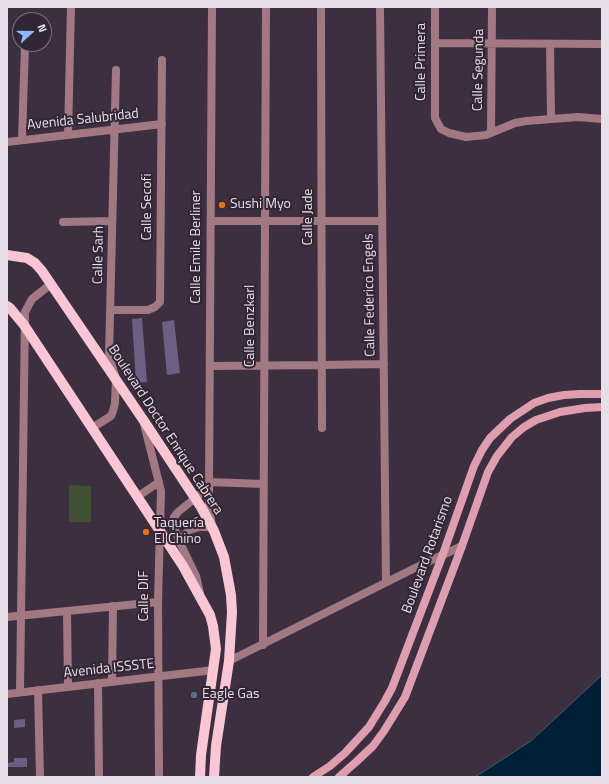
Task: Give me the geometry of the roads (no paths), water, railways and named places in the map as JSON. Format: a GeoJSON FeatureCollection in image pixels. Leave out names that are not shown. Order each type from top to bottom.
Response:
{"type":"FeatureCollection","features":[{"type":"Feature","properties":{"kind":"main road","name":"Boulevard Doctor Enrique Cabrera"},"geometry":{"type":"LineString","coordinates":[[7,255],[27,258],[35,263],[51,284],[196,498],[212,527],[224,557],[231,595],[232,629],[229,661],[216,746],[214,777]]}},
{"type":"Feature","properties":{"kind":"main road"},"geometry":{"type":"LineString","coordinates":[[7,306],[24,325],[92,428],[201,596],[210,615],[216,649],[201,755],[200,777]]}},
{"type":"Feature","properties":{"kind":"street"},"geometry":{"type":"LineString","coordinates":[[68,135],[71,7]]}},
{"type":"Feature","properties":{"kind":"street","name":"Calle Emile Berliner"},"geometry":{"type":"LineString","coordinates":[[212,7],[209,484],[209,506],[212,527]]}},
{"type":"Feature","properties":{"kind":"street","name":"Calle Benzkarl"},"geometry":{"type":"LineString","coordinates":[[263,645],[266,7]]}},
{"type":"Feature","properties":{"kind":"street","name":"Calle Jade"},"geometry":{"type":"LineString","coordinates":[[321,7],[322,428]]}},
{"type":"Feature","properties":{"kind":"street","name":"Calle Federico Engels"},"geometry":{"type":"LineString","coordinates":[[380,7],[386,582]]}},
{"type":"Feature","properties":{"kind":"street","name":"Calle Primera"},"geometry":{"type":"LineString","coordinates":[[435,7],[435,118],[440,129],[449,133],[466,137],[491,133]]}},
{"type":"Feature","properties":{"kind":"street","name":"Calle Segunda"},"geometry":{"type":"LineString","coordinates":[[491,133],[492,7]]}},
{"type":"Feature","properties":{"kind":"street"},"geometry":{"type":"LineString","coordinates":[[435,43],[602,44]]}},
{"type":"Feature","properties":{"kind":"street"},"geometry":{"type":"LineString","coordinates":[[550,44],[551,118]]}},
{"type":"Feature","properties":{"kind":"street"},"geometry":{"type":"LineString","coordinates":[[22,140],[25,52]]}},
{"type":"Feature","properties":{"kind":"street","name":"Calle Secofi"},"geometry":{"type":"LineString","coordinates":[[110,310],[148,310],[155,307],[160,302],[162,60]]}},
{"type":"Feature","properties":{"kind":"street","name":"Calle Sarh"},"geometry":{"type":"LineString","coordinates":[[92,428],[110,416],[113,411],[116,379],[109,356],[116,70]]}},
{"type":"Feature","properties":{"kind":"street"},"geometry":{"type":"LineString","coordinates":[[491,133],[515,123],[551,118],[578,117],[602,119]]}},
{"type":"Feature","properties":{"kind":"street","name":"Avenida Salubridad"},"geometry":{"type":"LineString","coordinates":[[7,142],[162,124]]}},
{"type":"Feature","properties":{"kind":"street"},"geometry":{"type":"LineString","coordinates":[[63,222],[112,221]]}},
{"type":"Feature","properties":{"kind":"street"},"geometry":{"type":"LineString","coordinates":[[211,221],[382,221]]}},
{"type":"Feature","properties":{"kind":"street"},"geometry":{"type":"LineString","coordinates":[[20,692],[24,325],[25,312],[30,302],[39,292],[51,284]]}},
{"type":"Feature","properties":{"kind":"street"},"geometry":{"type":"LineString","coordinates":[[210,366],[322,366],[384,364]]}},
{"type":"Feature","properties":{"kind":"street","name":"Boulevard Rotarismo"},"geometry":{"type":"LineString","coordinates":[[313,777],[330,766],[345,753],[369,727],[392,688],[443,554],[474,466],[482,450],[499,429],[522,410],[548,398],[580,394],[602,394]]}},
{"type":"Feature","properties":{"kind":"street","name":"Boulevard Rotarismo"},"geometry":{"type":"LineString","coordinates":[[339,777],[373,746],[395,715],[404,697],[462,546],[488,472],[497,456],[512,437],[524,427],[548,415],[569,410],[602,407]]}},
{"type":"Feature","properties":{"kind":"street","name":"Calle DIF"},"geometry":{"type":"LineString","coordinates":[[142,418],[161,491],[158,602],[159,777]]}},
{"type":"Feature","properties":{"kind":"street"},"geometry":{"type":"LineString","coordinates":[[137,497],[159,482]]}},
{"type":"Feature","properties":{"kind":"street"},"geometry":{"type":"LineString","coordinates":[[201,596],[196,576],[173,525],[174,518],[178,512],[196,498],[209,484],[264,484]]}},
{"type":"Feature","properties":{"kind":"street"},"geometry":{"type":"LineString","coordinates":[[182,545],[184,536],[188,530],[200,527],[212,527]]}},
{"type":"Feature","properties":{"kind":"street"},"geometry":{"type":"LineString","coordinates":[[229,661],[386,582],[462,546]]}},
{"type":"Feature","properties":{"kind":"street"},"geometry":{"type":"LineString","coordinates":[[427,595],[444,592]]}},
{"type":"Feature","properties":{"kind":"street"},"geometry":{"type":"LineString","coordinates":[[7,617],[158,602]]}},
{"type":"Feature","properties":{"kind":"street"},"geometry":{"type":"LineString","coordinates":[[112,681],[113,606]]}},
{"type":"Feature","properties":{"kind":"street"},"geometry":{"type":"LineString","coordinates":[[67,611],[68,687]]}},
{"type":"Feature","properties":{"kind":"street","name":"Avenida ISSSTE"},"geometry":{"type":"LineString","coordinates":[[7,694],[214,670]]}},
{"type":"Feature","properties":{"kind":"street"},"geometry":{"type":"LineString","coordinates":[[98,683],[99,777]]}},
{"type":"Feature","properties":{"kind":"street"},"geometry":{"type":"LineString","coordinates":[[38,690],[40,777]]}},
{"type":"Feature","properties":{"kind":"water"},"geometry":{"type":"Polygon","coordinates":[[[602,675],[602,777],[475,777],[531,741],[602,675]]]}},
{"type":"Feature","properties":{"kind":"place","name":"Sushi Myo"},"geometry":{"type":"Point","coordinates":[222,205]}},
{"type":"Feature","properties":{"kind":"place","name":"Taquería El Chino"},"geometry":{"type":"Point","coordinates":[146,532]}},
{"type":"Feature","properties":{"kind":"place","name":"Eagle Gas"},"geometry":{"type":"Point","coordinates":[194,695]}}]}
